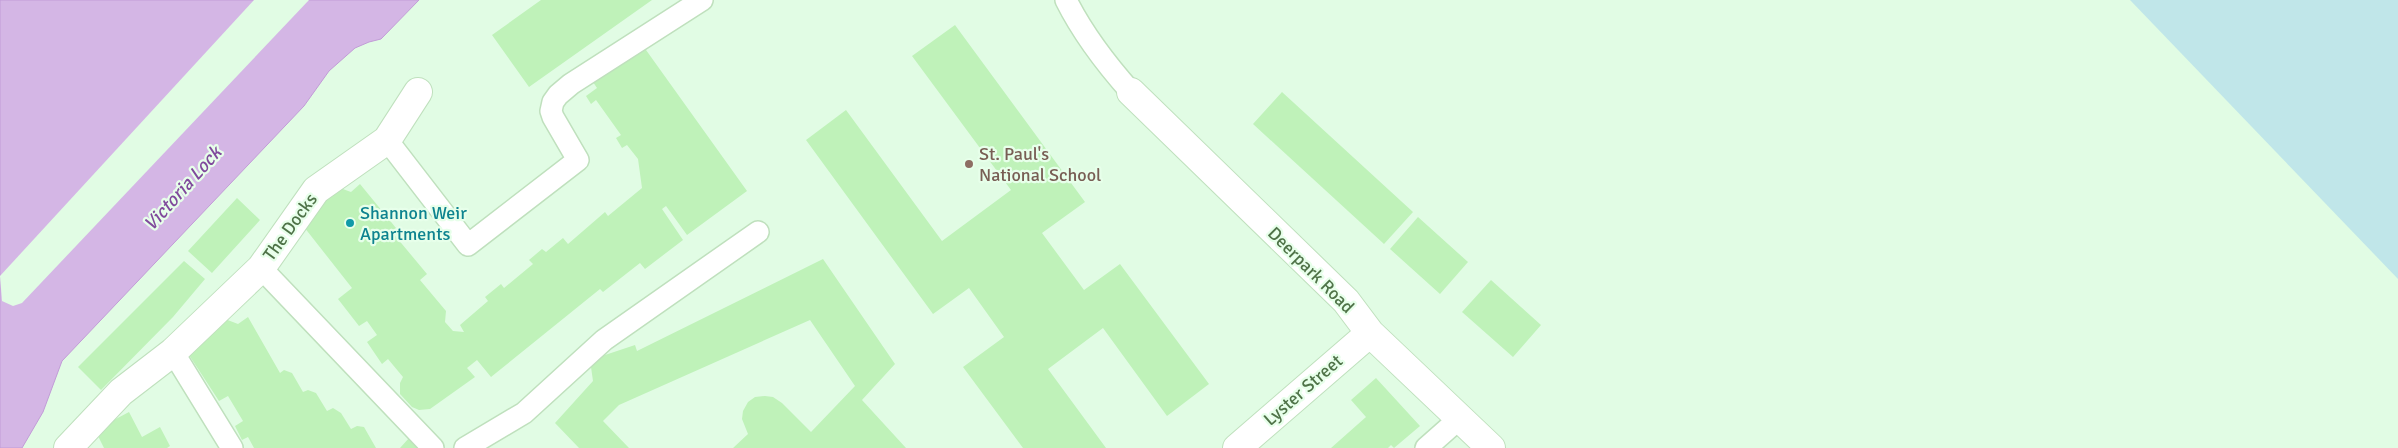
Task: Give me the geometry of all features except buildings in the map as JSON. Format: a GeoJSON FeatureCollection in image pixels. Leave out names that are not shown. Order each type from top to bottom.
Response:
{"type":"FeatureCollection","features":[{"type":"Feature","properties":{"kind":"street"},"geometry":{"type":"LineString","coordinates":[[387,140],[418,92]]}},
{"type":"Feature","properties":{"kind":"street","name":"Deerpark Road"},"geometry":{"type":"LineString","coordinates":[[1131,92],[1346,301],[1370,333],[1491,448]]}},
{"type":"Feature","properties":{"kind":"street","name":"The Docks"},"geometry":{"type":"LineString","coordinates":[[68,448],[121,392],[173,352],[260,268],[316,190],[387,140]]}},
{"type":"Feature","properties":{"kind":"street","name":"Lyster Street"},"geometry":{"type":"LineString","coordinates":[[1237,448],[1370,333]]}},
{"type":"Feature","properties":{"kind":"lane"},"geometry":{"type":"LineString","coordinates":[[387,140],[468,245],[578,160],[551,111],[558,95],[571,84],[652,30],[702,0]]}},
{"type":"Feature","properties":{"kind":"lane"},"geometry":{"type":"LineString","coordinates":[[1066,0],[1076,19],[1107,66],[1131,92]]}},
{"type":"Feature","properties":{"kind":"lane"},"geometry":{"type":"LineString","coordinates":[[465,448],[524,413],[604,340],[758,232]]}},
{"type":"Feature","properties":{"kind":"lane"},"geometry":{"type":"LineString","coordinates":[[260,268],[433,448]]}},
{"type":"Feature","properties":{"kind":"lane"},"geometry":{"type":"LineString","coordinates":[[173,352],[232,448]]}},
{"type":"Feature","properties":{"kind":"lane"},"geometry":{"type":"LineString","coordinates":[[1426,448],[1460,418]]}},
{"type":"Feature","properties":{"kind":"shaded area"},"geometry":{"type":"Polygon","coordinates":[[[2130,0],[2398,0],[2398,279],[2130,0]]]}},
{"type":"Feature","properties":{"kind":"water","name":"Victoria Lock"},"geometry":{"type":"Polygon","coordinates":[[[0,0],[419,0],[381,39],[355,48],[329,71],[304,106],[62,361],[43,412],[22,448],[0,448],[0,0]]]}},
{"type":"Feature","properties":{"kind":"pier"},"geometry":{"type":"Polygon","coordinates":[[[254,0],[309,0],[22,303],[13,306],[2,301],[0,276],[254,0]]]}},
{"type":"Feature","properties":{"kind":"place","name":"St. Paul's National School"},"geometry":{"type":"Point","coordinates":[969,164]}},
{"type":"Feature","properties":{"kind":"place","name":"Shannon Weir Apartments"},"geometry":{"type":"Point","coordinates":[350,223]}}]}
